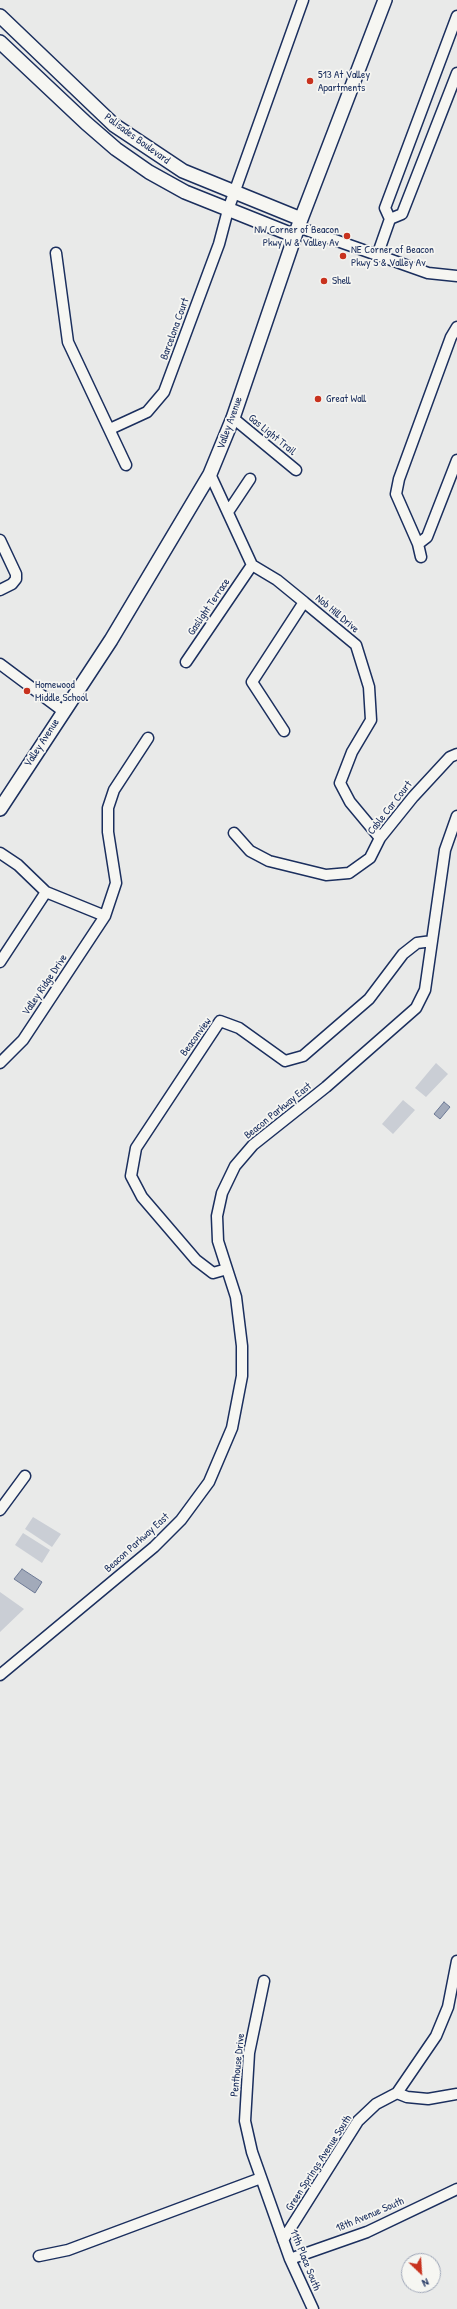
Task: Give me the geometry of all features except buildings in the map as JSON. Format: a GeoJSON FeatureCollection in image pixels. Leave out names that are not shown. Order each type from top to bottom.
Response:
{"type":"FeatureCollection","features":[{"type":"Feature","properties":{"kind":"main road","name":"Valley Avenue"},"geometry":{"type":"LineString","coordinates":[[0,809],[111,640],[210,474],[233,418],[298,227],[385,0]]}},
{"type":"Feature","properties":{"kind":"main road","name":"Palisades Boulevard"},"geometry":{"type":"LineString","coordinates":[[0,16],[114,125],[183,171],[234,193],[298,227]]}},
{"type":"Feature","properties":{"kind":"main road","name":"Palisades Boulevard"},"geometry":{"type":"LineString","coordinates":[[0,42],[116,149],[149,172],[185,192],[228,210],[298,227]]}},
{"type":"Feature","properties":{"kind":"street","name":"Barcelona Court"},"geometry":{"type":"LineString","coordinates":[[110,429],[147,412],[164,392],[219,244],[228,210],[304,0]]}},
{"type":"Feature","properties":{"kind":"street"},"geometry":{"type":"LineString","coordinates":[[377,256],[390,219],[385,208],[457,16]]}},
{"type":"Feature","properties":{"kind":"street"},"geometry":{"type":"LineString","coordinates":[[390,219],[402,214],[457,73]]}},
{"type":"Feature","properties":{"kind":"street"},"geometry":{"type":"LineString","coordinates":[[298,227],[428,273],[457,276]]}},
{"type":"Feature","properties":{"kind":"street"},"geometry":{"type":"LineString","coordinates":[[56,253],[68,342],[126,464]]}},
{"type":"Feature","properties":{"kind":"street"},"geometry":{"type":"LineString","coordinates":[[421,558],[418,544],[396,494],[407,458],[451,337],[457,327]]}},
{"type":"Feature","properties":{"kind":"street","name":"Gas Light Trail"},"geometry":{"type":"LineString","coordinates":[[233,418],[296,470]]}},
{"type":"Feature","properties":{"kind":"street"},"geometry":{"type":"LineString","coordinates":[[418,544],[427,538],[457,460]]}},
{"type":"Feature","properties":{"kind":"street"},"geometry":{"type":"LineString","coordinates":[[210,474],[252,565]]}},
{"type":"Feature","properties":{"kind":"street"},"geometry":{"type":"LineString","coordinates":[[228,512],[250,479]]}},
{"type":"Feature","properties":{"kind":"street"},"geometry":{"type":"LineString","coordinates":[[0,540],[16,574],[12,584],[0,590],[0,595]]}},
{"type":"Feature","properties":{"kind":"street","name":"Nob Hill Drive"},"geometry":{"type":"LineString","coordinates":[[252,565],[277,580],[356,645],[369,687],[371,720],[352,752],[340,783],[350,802],[380,838]]}},
{"type":"Feature","properties":{"kind":"street","name":"Gaslight Terrace"},"geometry":{"type":"LineString","coordinates":[[186,662],[252,565]]}},
{"type":"Feature","properties":{"kind":"street","name":"Nob Hill Drive"},"geometry":{"type":"LineString","coordinates":[[284,731],[252,682],[304,602]]}},
{"type":"Feature","properties":{"kind":"street"},"geometry":{"type":"LineString","coordinates":[[0,664],[63,711]]}},
{"type":"Feature","properties":{"kind":"street","name":"Valley Ridge Drive"},"geometry":{"type":"LineString","coordinates":[[0,1063],[23,1040],[105,916],[116,884],[108,832],[108,808],[114,790],[148,738]]}},
{"type":"Feature","properties":{"kind":"street","name":"Cable Car Court"},"geometry":{"type":"LineString","coordinates":[[234,833],[250,851],[269,861],[326,875],[349,873],[370,858],[380,838],[450,757],[457,754]]}},
{"type":"Feature","properties":{"kind":"street","name":"Beacon Parkway East"},"geometry":{"type":"LineString","coordinates":[[0,1675],[154,1547],[181,1520],[209,1482],[232,1428],[242,1376],[242,1346],[236,1297],[218,1241],[217,1216],[222,1193],[235,1166],[253,1145],[326,1087],[416,1008],[425,990],[444,850],[457,816]]}},
{"type":"Feature","properties":{"kind":"street"},"geometry":{"type":"LineString","coordinates":[[0,853],[18,865],[46,892],[105,916]]}},
{"type":"Feature","properties":{"kind":"street"},"geometry":{"type":"LineString","coordinates":[[0,962],[46,892]]}},
{"type":"Feature","properties":{"kind":"street","name":"Beaconview"},"geometry":{"type":"LineString","coordinates":[[227,1269],[213,1273],[196,1260],[142,1197],[131,1176],[136,1148],[220,1021],[239,1028],[285,1061],[303,1056],[369,999],[403,954],[417,943],[432,941]]}},
{"type":"Feature","properties":{"kind":"street"},"geometry":{"type":"LineString","coordinates":[[0,1510],[24,1476]]}},
{"type":"Feature","properties":{"kind":"street","name":"Green Springs Avenue South"},"geometry":{"type":"LineString","coordinates":[[283,2240],[358,2121],[376,2104],[397,2093],[436,2036],[448,2007],[457,1961]]}},
{"type":"Feature","properties":{"kind":"street","name":"Penthouse Drive"},"geometry":{"type":"LineString","coordinates":[[252,2152],[245,2120],[249,2053],[264,1981]]}},
{"type":"Feature","properties":{"kind":"street"},"geometry":{"type":"LineString","coordinates":[[397,2093],[407,2097],[428,2098],[457,2094]]}},
{"type":"Feature","properties":{"kind":"street","name":"11th Place South"},"geometry":{"type":"LineString","coordinates":[[252,2152],[290,2259],[313,2309]]}},
{"type":"Feature","properties":{"kind":"street"},"geometry":{"type":"LineString","coordinates":[[39,2256],[68,2250],[261,2178]]}},
{"type":"Feature","properties":{"kind":"street","name":"18th Avenue South"},"geometry":{"type":"LineString","coordinates":[[290,2259],[367,2232],[457,2189]]}},
{"type":"Feature","properties":{"kind":"shaded area"},"geometry":{"type":"Polygon","coordinates":[[[436,1063],[448,1074],[426,1097],[415,1088],[436,1063]]]}},
{"type":"Feature","properties":{"kind":"shaded area"},"geometry":{"type":"Polygon","coordinates":[[[403,1100],[415,1110],[393,1134],[382,1124],[403,1100]]]}},
{"type":"Feature","properties":{"kind":"shaded area"},"geometry":{"type":"Polygon","coordinates":[[[33,1517],[61,1534],[52,1547],[25,1529],[33,1517]]]}},
{"type":"Feature","properties":{"kind":"shaded area"},"geometry":{"type":"Polygon","coordinates":[[[23,1533],[50,1550],[42,1563],[15,1545],[23,1533]]]}},
{"type":"Feature","properties":{"kind":"shaded area"},"geometry":{"type":"Polygon","coordinates":[[[0,1592],[24,1609],[0,1632],[0,1592]]]}},
{"type":"Feature","properties":{"kind":"water"},"geometry":{"type":"Polygon","coordinates":[[[444,1102],[450,1107],[440,1119],[434,1114],[444,1102]]]}},
{"type":"Feature","properties":{"kind":"water"},"geometry":{"type":"Polygon","coordinates":[[[22,1569],[42,1582],[35,1593],[14,1579],[22,1569]]]}},
{"type":"Feature","properties":{"kind":"place","name":"513 At Valley Apartments"},"geometry":{"type":"Point","coordinates":[310,81]}},
{"type":"Feature","properties":{"kind":"place","name":"NW Corner of Beacon Pkwy W & Valley Av"},"geometry":{"type":"Point","coordinates":[347,236]}},
{"type":"Feature","properties":{"kind":"place","name":"NE Corner of Beacon Pkwy S & Valley Av"},"geometry":{"type":"Point","coordinates":[343,256]}},
{"type":"Feature","properties":{"kind":"place","name":"Shell"},"geometry":{"type":"Point","coordinates":[324,281]}},
{"type":"Feature","properties":{"kind":"place","name":"Great Wall"},"geometry":{"type":"Point","coordinates":[318,399]}},
{"type":"Feature","properties":{"kind":"place","name":"Homewood Middle School"},"geometry":{"type":"Point","coordinates":[27,691]}}]}
